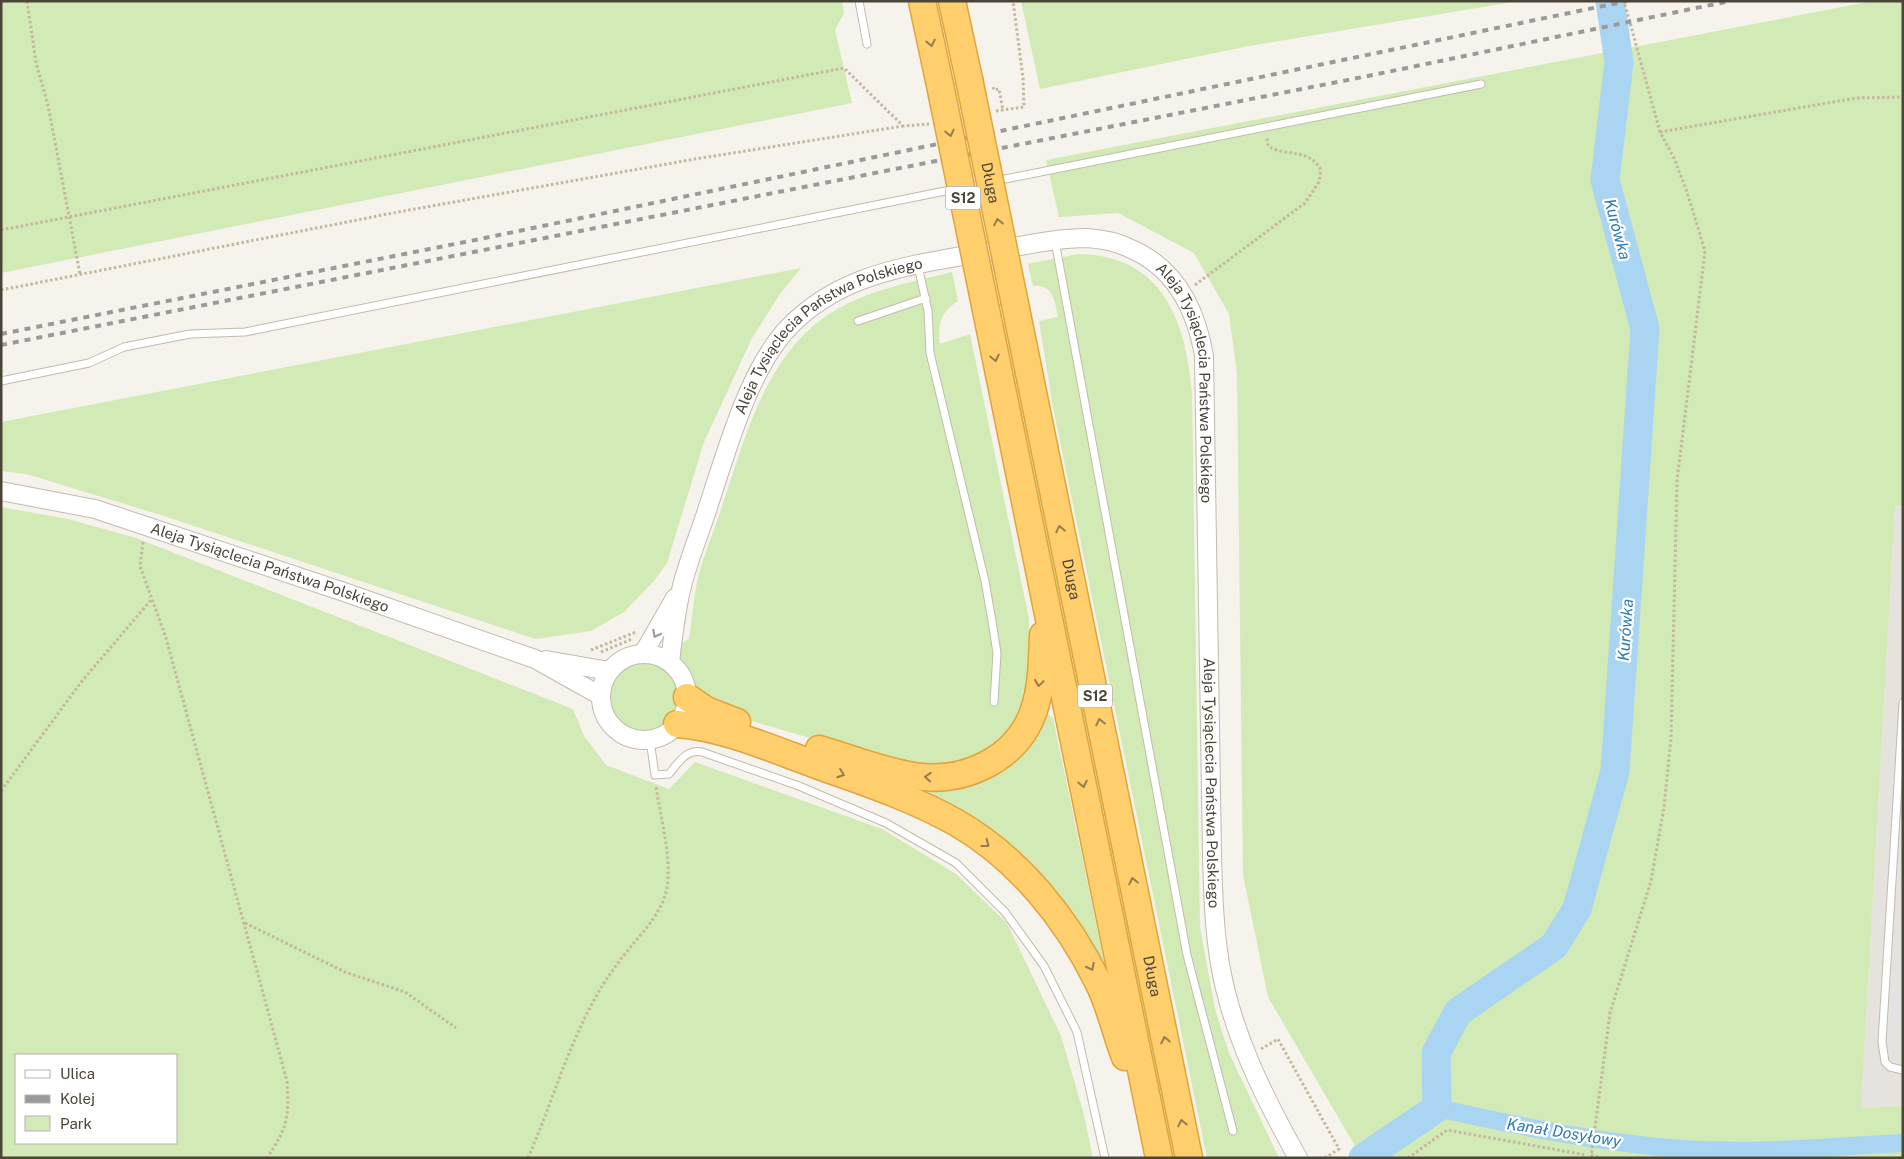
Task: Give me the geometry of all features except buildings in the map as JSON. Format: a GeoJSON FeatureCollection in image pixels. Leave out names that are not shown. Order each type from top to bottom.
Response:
{"type":"FeatureCollection","features":[{"type":"Feature","properties":{"kind":"highway","name":"Długa"},"geometry":{"type":"LineString","coordinates":[[922,1],[1045,599]]}},
{"type":"Feature","properties":{"kind":"highway","name":"Długa"},"geometry":{"type":"LineString","coordinates":[[952,1],[1189,1158]]}},
{"type":"Feature","properties":{"kind":"highway"},"geometry":{"type":"LineString","coordinates":[[687,697],[706,710],[755,728],[900,773],[929,778],[958,777],[982,768],[993,761],[1013,743],[1030,718],[1040,682],[1045,599]]}},
{"type":"Feature","properties":{"kind":"highway","name":"S12"},"geometry":{"type":"LineString","coordinates":[[1045,599],[1159,1158]]}},
{"type":"Feature","properties":{"kind":"highway"},"geometry":{"type":"LineString","coordinates":[[677,724],[703,728],[740,739],[888,792],[959,824],[1003,857],[1021,873],[1054,910],[1085,956],[1100,985],[1119,1043],[1151,1117]]}},
{"type":"Feature","properties":{"kind":"street","name":"Aleja Tysiąclecia Państwa Polskiego"},"geometry":{"type":"LineString","coordinates":[[670,662],[683,582],[740,416],[758,373],[782,334],[806,311],[840,290],[873,276],[1055,240],[1090,238],[1130,248],[1166,273],[1183,294],[1200,333],[1205,383],[1212,854],[1215,928],[1224,985],[1237,1030],[1268,1104],[1298,1158]]}},
{"type":"Feature","properties":{"kind":"street","name":"Aleja Tysiąclecia Państwa Polskiego"},"geometry":{"type":"LineString","coordinates":[[1,490],[72,503],[145,524],[535,659],[609,672]]}},
{"type":"Feature","properties":{"kind":"street","name":"Aleja Tysiąclecia Państwa Polskiego"},"geometry":{"type":"LineString","coordinates":[[643,654],[683,582]]}},
{"type":"Feature","properties":{"kind":"street"},"geometry":{"type":"LineString","coordinates":[[643,654],[657,656],[670,662],[682,678],[687,697],[684,712],[677,724],[660,737],[650,740],[629,738],[611,726],[602,707],[601,696],[603,683],[609,672],[618,662],[630,656],[643,654]]}},
{"type":"Feature","properties":{"kind":"street","name":"Aleja Tysiąclecia Państwa Polskiego"},"geometry":{"type":"LineString","coordinates":[[535,659],[601,696]]}},
{"type":"Feature","properties":{"kind":"lane"},"geometry":{"type":"LineString","coordinates":[[859,1],[867,44]]}},
{"type":"Feature","properties":{"kind":"lane"},"geometry":{"type":"LineString","coordinates":[[1,381],[89,363],[124,347],[162,339],[190,334],[245,332],[1481,84]]}},
{"type":"Feature","properties":{"kind":"lane"},"geometry":{"type":"LineString","coordinates":[[1055,240],[1188,955],[1234,1132]]}},
{"type":"Feature","properties":{"kind":"lane"},"geometry":{"type":"LineString","coordinates":[[918,266],[928,310],[930,353],[985,581],[992,621],[997,653],[994,702]]}},
{"type":"Feature","properties":{"kind":"lane"},"geometry":{"type":"LineString","coordinates":[[858,321],[926,298]]}},
{"type":"Feature","properties":{"kind":"lane"},"geometry":{"type":"LineString","coordinates":[[1903,703],[1882,1042],[1885,1062],[1890,1067],[1903,1070]]}},
{"type":"Feature","properties":{"kind":"lane"},"geometry":{"type":"LineString","coordinates":[[650,740],[655,775],[668,774],[686,754],[694,750],[702,752],[799,786],[886,822],[956,863],[1005,912],[1048,974],[1077,1032],[1105,1158]]}},
{"type":"Feature","properties":{"kind":"path"},"geometry":{"type":"LineString","coordinates":[[27,1],[36,63],[48,105],[80,274]]}},
{"type":"Feature","properties":{"kind":"path"},"geometry":{"type":"LineString","coordinates":[[993,112],[1024,106],[1023,78],[1013,1]]}},
{"type":"Feature","properties":{"kind":"path"},"geometry":{"type":"LineString","coordinates":[[1602,1158],[1591,1157],[1610,1013],[1651,881],[1664,807],[1672,738],[1677,481],[1705,251],[1687,192],[1674,158],[1660,132],[1624,1]]}},
{"type":"Feature","properties":{"kind":"path"},"geometry":{"type":"LineString","coordinates":[[1,230],[844,68],[903,126]]}},
{"type":"Feature","properties":{"kind":"path"},"geometry":{"type":"LineString","coordinates":[[999,89],[1003,110]]}},
{"type":"Feature","properties":{"kind":"path"},"geometry":{"type":"LineString","coordinates":[[1660,132],[1856,98],[1903,98]]}},
{"type":"Feature","properties":{"kind":"path"},"geometry":{"type":"LineString","coordinates":[[1,290],[407,210],[686,161],[937,122]]}},
{"type":"Feature","properties":{"kind":"path"},"geometry":{"type":"LineString","coordinates":[[1183,294],[1239,250],[1305,203],[1319,182],[1321,170],[1316,160],[1306,155],[1277,152],[1268,146],[1265,127]]}},
{"type":"Feature","properties":{"kind":"path"},"geometry":{"type":"LineString","coordinates":[[145,524],[140,566],[166,638],[287,1081],[288,1109],[284,1133],[267,1158]]}},
{"type":"Feature","properties":{"kind":"path"},"geometry":{"type":"LineString","coordinates":[[1,791],[82,681],[151,600]]}},
{"type":"Feature","properties":{"kind":"path"},"geometry":{"type":"LineString","coordinates":[[528,1158],[580,1026],[599,988],[655,916],[663,902],[668,870],[655,775]]}},
{"type":"Feature","properties":{"kind":"path"},"geometry":{"type":"LineString","coordinates":[[245,923],[345,972],[405,992],[456,1028]]}},
{"type":"Feature","properties":{"kind":"path"},"geometry":{"type":"LineString","coordinates":[[1261,1049],[1278,1039],[1339,1149],[1325,1158]]}},
{"type":"Feature","properties":{"kind":"path"},"geometry":{"type":"LineString","coordinates":[[1408,1158],[1447,1130],[1586,1155]]}},
{"type":"Feature","properties":{"kind":"shaded area"},"geometry":{"type":"Polygon","coordinates":[[[1895,504],[1903,505],[1903,1106],[1861,1108],[1895,504]]]}},
{"type":"Feature","properties":{"kind":"shaded area"},"geometry":{"type":"Polygon","coordinates":[[[1890,832],[1903,832],[1903,1077],[1891,1074],[1885,1070],[1880,1064],[1877,1050],[1890,832]]]}},
{"type":"Feature","properties":{"kind":"green space"},"geometry":{"type":"Polygon","coordinates":[[[1,1],[842,1],[844,13],[835,30],[852,103],[1,273],[1,1]]]}},
{"type":"Feature","properties":{"kind":"green space"},"geometry":{"type":"Polygon","coordinates":[[[1021,1],[1519,1],[1249,46],[1040,89],[1021,1]]]}},
{"type":"Feature","properties":{"kind":"green space"},"geometry":{"type":"Polygon","coordinates":[[[1873,1],[1903,1],[1903,505],[1895,505],[1861,1108],[1903,1106],[1903,1158],[1362,1158],[1268,997],[1243,875],[1237,374],[1229,314],[1194,253],[1118,213],[1059,217],[1046,160],[1873,1]]]}},
{"type":"Feature","properties":{"kind":"green space"},"geometry":{"type":"Polygon","coordinates":[[[1078,254],[1107,257],[1131,266],[1150,279],[1165,297],[1176,318],[1184,341],[1192,393],[1200,927],[1215,1009],[1229,1053],[1279,1158],[1207,1158],[1053,407],[1039,321],[1058,317],[1057,311],[1049,291],[1045,287],[1033,286],[1028,264],[1078,254]]]}},
{"type":"Feature","properties":{"kind":"green space"},"geometry":{"type":"Polygon","coordinates":[[[801,268],[780,294],[752,338],[704,442],[667,563],[654,581],[624,612],[591,631],[536,639],[161,515],[26,474],[1,471],[1,422],[801,268]]]}},
{"type":"Feature","properties":{"kind":"green space"},"geometry":{"type":"Polygon","coordinates":[[[952,272],[958,301],[944,314],[939,331],[940,344],[970,334],[1029,619],[1030,680],[1016,723],[986,754],[935,769],[844,748],[745,719],[691,687],[679,660],[680,644],[689,639],[697,582],[740,453],[759,403],[785,357],[802,337],[822,319],[852,301],[902,284],[952,272]]]}},
{"type":"Feature","properties":{"kind":"green space"},"geometry":{"type":"Polygon","coordinates":[[[1006,322],[1177,1158],[1171,1158],[1000,324],[1006,322]]]}},
{"type":"Feature","properties":{"kind":"green space"},"geometry":{"type":"Polygon","coordinates":[[[1,507],[68,519],[136,538],[573,709],[584,736],[606,765],[669,789],[695,762],[882,829],[956,874],[1007,923],[1061,1036],[1083,1111],[1093,1158],[1,1158],[1,507]]]}},
{"type":"Feature","properties":{"kind":"green space"},"geometry":{"type":"Polygon","coordinates":[[[643,663],[662,669],[672,679],[678,698],[672,717],[662,727],[643,733],[624,727],[614,717],[608,698],[614,679],[624,669],[643,663]]]}},
{"type":"Feature","properties":{"kind":"green space"},"geometry":{"type":"Polygon","coordinates":[[[691,711],[925,787],[1046,713],[1053,718],[1107,976],[1009,852],[691,711]]]}},
{"type":"Feature","properties":{"kind":"waterway","name":"Kurówka"},"geometry":{"type":"LineString","coordinates":[[1363,1158],[1437,1108],[1436,1053],[1458,1012],[1554,946],[1577,909],[1615,771],[1645,329],[1605,180],[1619,62],[1610,1]]}},
{"type":"Feature","properties":{"kind":"waterway","name":"Kanał Dosyłowy"},"geometry":{"type":"LineString","coordinates":[[1437,1108],[1590,1138],[1683,1149],[1738,1151],[1903,1143]]}},
{"type":"Feature","properties":{"kind":"railway"},"geometry":{"type":"LineString","coordinates":[[1,334],[480,239],[1627,1]]}},
{"type":"Feature","properties":{"kind":"railway"},"geometry":{"type":"LineString","coordinates":[[1,345],[1368,76],[1730,1]]}}]}
